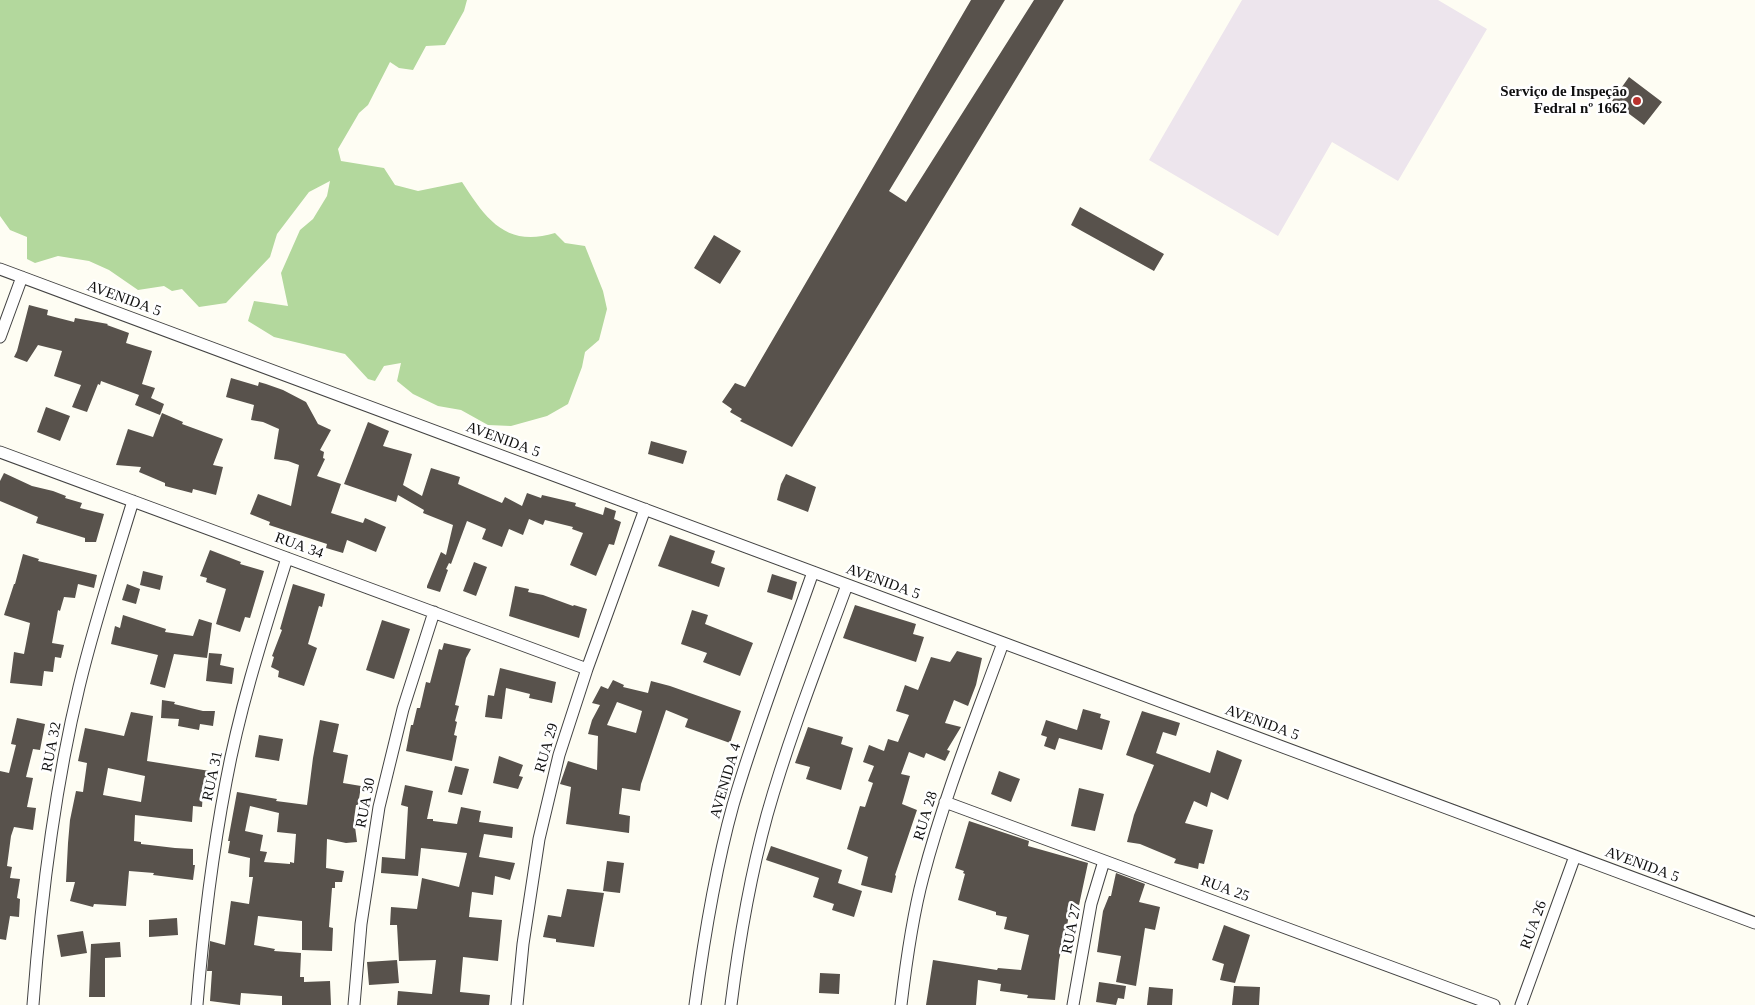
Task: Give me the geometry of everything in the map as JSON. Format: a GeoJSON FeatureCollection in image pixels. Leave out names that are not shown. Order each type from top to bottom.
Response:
{"type":"FeatureCollection","features":[{"type":"Feature","properties":{"kind":"street","name":"AVENIDA 5"},"geometry":{"type":"LineString","coordinates":[[0,269],[1755,923]]}},
{"type":"Feature","properties":{"kind":"street"},"geometry":{"type":"LineString","coordinates":[[0,337],[22,277]]}},
{"type":"Feature","properties":{"kind":"street","name":"RUA 34"},"geometry":{"type":"LineString","coordinates":[[0,452],[587,669]]}},
{"type":"Feature","properties":{"kind":"street","name":"RUA 32"},"geometry":{"type":"LineString","coordinates":[[33,1005],[44,886],[66,749],[95,624],[133,501]]}},
{"type":"Feature","properties":{"kind":"street","name":"RUA 29"},"geometry":{"type":"LineString","coordinates":[[517,1005],[522,944],[539,839],[559,755],[587,669],[645,509]]}},
{"type":"Feature","properties":{"kind":"street","name":"RUA 31"},"geometry":{"type":"LineString","coordinates":[[197,1005],[207,908],[226,781],[253,670],[287,558]]}},
{"type":"Feature","properties":{"kind":"street","name":"AVENIDA 4"},"geometry":{"type":"LineString","coordinates":[[695,1005],[703,942],[712,894],[733,806],[756,732],[813,572]]}},
{"type":"Feature","properties":{"kind":"street"},"geometry":{"type":"LineString","coordinates":[[731,1005],[738,948],[767,815],[846,584]]}},
{"type":"Feature","properties":{"kind":"street","name":"RUA 30"},"geometry":{"type":"LineString","coordinates":[[354,1005],[361,924],[379,807],[402,709],[434,612]]}},
{"type":"Feature","properties":{"kind":"street","name":"RUA 28"},"geometry":{"type":"LineString","coordinates":[[902,1005],[906,965],[922,879],[945,802],[1003,643]]}},
{"type":"Feature","properties":{"kind":"street","name":"RUA 25"},"geometry":{"type":"LineString","coordinates":[[945,802],[1494,1005]]}},
{"type":"Feature","properties":{"kind":"street","name":"RUA 26"},"geometry":{"type":"LineString","coordinates":[[1521,1005],[1575,856]]}},
{"type":"Feature","properties":{"kind":"street","name":"RUA 27"},"geometry":{"type":"LineString","coordinates":[[1073,1005],[1092,904],[1104,861]]}},
{"type":"Feature","properties":{"kind":"shaded area"},"geometry":{"type":"Polygon","coordinates":[[[1242,0],[1438,0],[1487,29],[1398,181],[1332,142],[1278,236],[1149,160],[1242,0]]]}},
{"type":"Feature","properties":{"kind":"green space"},"geometry":{"type":"Polygon","coordinates":[[[0,0],[467,0],[464,11],[445,45],[426,46],[413,70],[399,68],[390,62],[368,105],[359,113],[338,149],[341,161],[384,168],[395,185],[418,191],[462,182],[489,218],[499,227],[510,233],[523,237],[538,237],[555,233],[565,243],[585,246],[603,291],[607,309],[599,340],[585,352],[582,367],[568,404],[547,416],[511,426],[488,425],[461,410],[438,406],[413,394],[397,381],[401,363],[384,366],[375,381],[368,379],[345,354],[274,337],[248,321],[254,301],[288,306],[281,273],[300,230],[313,219],[327,196],[330,181],[309,192],[277,234],[270,257],[226,303],[199,307],[182,289],[172,291],[164,286],[138,290],[109,270],[89,261],[58,256],[35,263],[27,259],[27,237],[10,230],[0,216],[0,0]]]}},
{"type":"Feature","properties":{"kind":"building"},"geometry":{"type":"Polygon","coordinates":[[[971,0],[1005,0],[889,191],[906,202],[1034,0],[1064,0],[792,447],[740,421],[742,419],[730,412],[732,409],[722,402],[735,383],[745,387],[971,0]]]}},
{"type":"Feature","properties":{"kind":"building","name":"Serviço de Inspeção Fedral nº 1662"},"geometry":{"type":"Polygon","coordinates":[[[1629,77],[1662,102],[1644,125],[1612,101],[1629,77]]]}},
{"type":"Feature","properties":{"kind":"building"},"geometry":{"type":"Polygon","coordinates":[[[1080,207],[1164,254],[1154,271],[1071,225],[1080,207]]]}},
{"type":"Feature","properties":{"kind":"building"},"geometry":{"type":"Polygon","coordinates":[[[714,235],[741,251],[720,284],[694,268],[714,235]]]}},
{"type":"Feature","properties":{"kind":"building"},"geometry":{"type":"Polygon","coordinates":[[[29,305],[48,310],[47,315],[74,322],[75,318],[108,324],[129,333],[126,343],[152,351],[142,384],[155,388],[151,398],[164,404],[160,415],[135,405],[139,395],[101,381],[87,412],[72,407],[81,385],[54,376],[62,351],[38,345],[27,362],[14,357],[29,305]]]}},
{"type":"Feature","properties":{"kind":"building"},"geometry":{"type":"Polygon","coordinates":[[[231,378],[258,386],[259,382],[283,390],[306,402],[318,424],[331,430],[320,450],[324,452],[323,458],[325,459],[317,476],[341,484],[331,513],[363,523],[365,518],[386,527],[376,552],[347,540],[343,553],[326,548],[327,544],[269,525],[270,522],[250,514],[258,494],[291,506],[299,465],[274,459],[279,429],[263,422],[251,420],[254,405],[226,397],[231,378]]]}},
{"type":"Feature","properties":{"kind":"building"},"geometry":{"type":"Polygon","coordinates":[[[46,407],[70,416],[60,441],[37,432],[46,407]]]}},
{"type":"Feature","properties":{"kind":"building"},"geometry":{"type":"Polygon","coordinates":[[[162,413],[183,422],[182,424],[223,439],[213,465],[223,467],[216,495],[193,489],[192,493],[165,486],[165,483],[139,472],[141,467],[116,465],[128,429],[153,437],[162,413]]]}},
{"type":"Feature","properties":{"kind":"building"},"geometry":{"type":"Polygon","coordinates":[[[368,422],[389,431],[383,446],[412,454],[403,485],[422,496],[431,468],[460,477],[458,484],[502,503],[505,497],[522,506],[527,493],[541,498],[542,495],[576,503],[575,506],[603,515],[605,507],[616,511],[614,519],[621,522],[614,545],[609,544],[596,576],[570,565],[583,533],[572,529],[573,527],[545,520],[543,525],[529,519],[523,535],[509,529],[502,547],[482,539],[486,529],[467,521],[451,564],[449,563],[446,569],[448,570],[440,592],[427,588],[441,552],[446,555],[453,525],[423,513],[424,510],[398,495],[396,502],[344,484],[368,422]]]}},
{"type":"Feature","properties":{"kind":"building"},"geometry":{"type":"Polygon","coordinates":[[[651,441],[687,451],[683,464],[648,454],[651,441]]]}},
{"type":"Feature","properties":{"kind":"building"},"geometry":{"type":"Polygon","coordinates":[[[4,473],[32,486],[53,491],[66,496],[65,498],[82,503],[80,508],[104,514],[96,542],[85,542],[85,538],[36,523],[38,517],[0,501],[0,481],[4,473]]]}},
{"type":"Feature","properties":{"kind":"building"},"geometry":{"type":"Polygon","coordinates":[[[786,474],[816,487],[808,512],[777,500],[786,474]]]}},
{"type":"Feature","properties":{"kind":"building"},"geometry":{"type":"Polygon","coordinates":[[[670,535],[715,551],[711,563],[725,568],[719,587],[658,566],[670,535]]]}},
{"type":"Feature","properties":{"kind":"building"},"geometry":{"type":"Polygon","coordinates":[[[210,550],[241,562],[240,564],[264,571],[250,618],[245,617],[240,632],[216,624],[226,589],[206,582],[207,578],[200,576],[210,550]]]}},
{"type":"Feature","properties":{"kind":"building"},"geometry":{"type":"Polygon","coordinates":[[[23,554],[39,559],[38,561],[97,575],[94,588],[78,584],[75,598],[64,597],[60,611],[58,610],[52,643],[64,645],[61,658],[55,657],[53,672],[44,671],[42,686],[10,683],[14,652],[24,654],[30,623],[4,615],[23,554]]]}},
{"type":"Feature","properties":{"kind":"building"},"geometry":{"type":"Polygon","coordinates":[[[474,562],[487,567],[476,596],[463,591],[474,562]]]}},
{"type":"Feature","properties":{"kind":"building"},"geometry":{"type":"Polygon","coordinates":[[[143,571],[163,576],[160,590],[140,585],[143,571]]]}},
{"type":"Feature","properties":{"kind":"building"},"geometry":{"type":"Polygon","coordinates":[[[772,574],[797,582],[792,600],[767,592],[772,574]]]}},
{"type":"Feature","properties":{"kind":"building"},"geometry":{"type":"Polygon","coordinates":[[[127,584],[140,589],[136,604],[122,600],[127,584]]]}},
{"type":"Feature","properties":{"kind":"building"},"geometry":{"type":"Polygon","coordinates":[[[293,584],[325,594],[322,607],[319,606],[308,644],[317,648],[304,686],[278,677],[279,671],[271,667],[274,657],[272,656],[282,630],[280,629],[293,584]]]}},
{"type":"Feature","properties":{"kind":"building"},"geometry":{"type":"Polygon","coordinates":[[[515,586],[529,589],[528,592],[587,609],[579,638],[509,616],[515,586]]]}},
{"type":"Feature","properties":{"kind":"building"},"geometry":{"type":"Polygon","coordinates":[[[855,605],[916,624],[913,634],[924,637],[916,662],[843,638],[855,605]]]}},
{"type":"Feature","properties":{"kind":"building"},"geometry":{"type":"Polygon","coordinates":[[[692,610],[708,615],[705,624],[753,643],[740,676],[703,662],[707,653],[681,644],[692,610]]]}},
{"type":"Feature","properties":{"kind":"building"},"geometry":{"type":"Polygon","coordinates":[[[123,615],[166,629],[165,632],[193,636],[199,619],[212,623],[207,658],[174,654],[165,688],[150,684],[158,655],[111,644],[115,626],[120,628],[123,615]]]}},
{"type":"Feature","properties":{"kind":"building"},"geometry":{"type":"Polygon","coordinates":[[[382,620],[410,629],[394,679],[366,670],[382,620]]]}},
{"type":"Feature","properties":{"kind":"building"},"geometry":{"type":"Polygon","coordinates":[[[444,643],[471,649],[466,658],[455,705],[459,706],[455,721],[457,722],[454,735],[457,736],[452,761],[406,751],[411,725],[413,725],[417,708],[420,708],[426,682],[430,683],[439,649],[442,650],[444,643]]]}},
{"type":"Feature","properties":{"kind":"building"},"geometry":{"type":"Polygon","coordinates":[[[957,651],[982,658],[976,685],[968,706],[954,700],[945,723],[961,727],[947,750],[950,751],[945,761],[926,753],[924,758],[909,752],[901,774],[910,776],[902,804],[917,810],[895,875],[892,893],[861,885],[868,857],[847,849],[860,806],[865,807],[873,783],[868,781],[874,766],[863,762],[869,745],[884,751],[888,739],[898,742],[909,715],[896,711],[905,685],[918,690],[931,657],[950,662],[957,651]]]}},
{"type":"Feature","properties":{"kind":"building"},"geometry":{"type":"Polygon","coordinates":[[[209,653],[222,654],[220,665],[234,668],[232,684],[206,681],[209,653]]]}},
{"type":"Feature","properties":{"kind":"building"},"geometry":{"type":"Polygon","coordinates":[[[500,668],[556,682],[552,703],[529,698],[530,694],[506,688],[502,719],[485,717],[488,695],[494,696],[500,668]]]}},
{"type":"Feature","properties":{"kind":"building"},"geometry":{"type":"Polygon","coordinates":[[[613,680],[624,685],[623,687],[648,693],[651,681],[741,711],[730,743],[685,727],[688,719],[666,710],[640,791],[622,788],[619,814],[630,816],[629,833],[566,824],[571,787],[560,784],[568,761],[597,770],[598,736],[588,734],[592,720],[600,705],[592,703],[601,686],[608,689],[613,680]],[[617,702],[607,725],[636,733],[642,711],[617,702]]]}},
{"type":"Feature","properties":{"kind":"building"},"geometry":{"type":"Polygon","coordinates":[[[162,700],[203,711],[215,711],[213,726],[200,724],[199,730],[178,726],[179,719],[161,718],[162,700]]]}},
{"type":"Feature","properties":{"kind":"building"},"geometry":{"type":"Polygon","coordinates":[[[1083,709],[1101,714],[1100,718],[1110,721],[1102,750],[1059,738],[1055,750],[1044,746],[1047,737],[1041,735],[1046,720],[1077,730],[1083,709]]]}},
{"type":"Feature","properties":{"kind":"building"},"geometry":{"type":"Polygon","coordinates":[[[1142,711],[1180,723],[1176,736],[1163,732],[1156,753],[1210,773],[1217,750],[1242,760],[1228,800],[1211,792],[1207,807],[1194,801],[1185,823],[1213,830],[1204,864],[1199,863],[1198,869],[1174,863],[1176,859],[1140,844],[1127,842],[1134,815],[1154,765],[1126,755],[1142,711]]]}},
{"type":"Feature","properties":{"kind":"building"},"geometry":{"type":"Polygon","coordinates":[[[131,712],[153,716],[147,761],[210,771],[207,792],[203,791],[202,807],[193,806],[192,822],[135,815],[134,841],[141,842],[141,844],[193,849],[193,865],[195,865],[193,880],[153,875],[154,873],[129,871],[126,906],[94,904],[93,907],[70,901],[75,882],[66,882],[70,820],[76,791],[83,792],[87,763],[78,761],[85,728],[124,736],[131,712]],[[108,768],[103,795],[141,802],[145,776],[108,768]]]}},
{"type":"Feature","properties":{"kind":"building"},"geometry":{"type":"Polygon","coordinates":[[[17,718],[45,724],[40,750],[33,749],[26,777],[33,778],[27,807],[36,808],[33,830],[14,827],[11,836],[7,866],[12,867],[10,878],[20,879],[17,898],[20,899],[19,917],[10,916],[6,940],[0,939],[0,771],[9,773],[16,745],[11,744],[17,718]]]}},
{"type":"Feature","properties":{"kind":"building"},"geometry":{"type":"Polygon","coordinates":[[[320,720],[339,724],[333,752],[348,755],[343,783],[361,786],[354,819],[357,842],[346,843],[327,839],[326,868],[344,871],[342,882],[335,882],[335,888],[332,888],[329,927],[333,928],[332,951],[302,950],[302,921],[258,916],[254,945],[275,949],[274,951],[301,953],[300,977],[304,977],[304,982],[330,981],[331,1005],[282,1005],[282,996],[241,993],[240,1005],[210,1001],[212,971],[207,971],[210,941],[225,945],[231,901],[249,904],[253,877],[249,877],[250,858],[228,853],[230,841],[228,841],[237,792],[277,799],[276,801],[307,805],[320,720]],[[250,806],[245,831],[263,835],[260,851],[267,852],[264,862],[294,863],[296,834],[277,832],[279,813],[250,806]]]}},
{"type":"Feature","properties":{"kind":"building"},"geometry":{"type":"Polygon","coordinates":[[[808,727],[843,737],[841,744],[853,748],[841,790],[806,779],[810,767],[795,763],[808,727]]]}},
{"type":"Feature","properties":{"kind":"building"},"geometry":{"type":"Polygon","coordinates":[[[259,735],[283,739],[279,761],[255,757],[259,735]]]}},
{"type":"Feature","properties":{"kind":"building"},"geometry":{"type":"Polygon","coordinates":[[[499,756],[523,765],[519,776],[523,777],[518,789],[493,783],[499,756]]]}},
{"type":"Feature","properties":{"kind":"building"},"geometry":{"type":"Polygon","coordinates":[[[455,766],[469,769],[462,795],[448,792],[455,766]]]}},
{"type":"Feature","properties":{"kind":"building"},"geometry":{"type":"Polygon","coordinates":[[[999,771],[1020,779],[1011,802],[991,794],[999,771]]]}},
{"type":"Feature","properties":{"kind":"building"},"geometry":{"type":"Polygon","coordinates":[[[405,785],[433,791],[427,819],[457,824],[461,807],[481,811],[479,822],[513,827],[512,838],[484,834],[479,857],[515,863],[510,880],[495,876],[493,895],[472,892],[469,917],[502,920],[498,961],[463,957],[460,992],[490,995],[489,1005],[397,1005],[398,991],[432,994],[436,960],[399,961],[397,925],[390,925],[391,907],[417,909],[422,878],[459,887],[467,853],[421,848],[418,876],[381,873],[382,857],[405,859],[408,807],[401,805],[405,785]]]}},
{"type":"Feature","properties":{"kind":"building"},"geometry":{"type":"Polygon","coordinates":[[[1079,788],[1104,794],[1095,831],[1071,826],[1079,788]]]}},
{"type":"Feature","properties":{"kind":"building"},"geometry":{"type":"Polygon","coordinates":[[[969,821],[1029,841],[1028,846],[1088,863],[1079,905],[1071,903],[1059,960],[1055,1000],[1027,998],[1028,995],[1000,991],[1001,984],[978,980],[976,1005],[926,1005],[933,960],[997,970],[998,968],[1021,970],[1029,935],[1004,929],[1007,917],[996,915],[996,912],[958,900],[965,874],[963,873],[964,871],[955,868],[969,821]]]}},
{"type":"Feature","properties":{"kind":"building"},"geometry":{"type":"Polygon","coordinates":[[[771,846],[842,870],[838,883],[862,891],[854,917],[832,910],[834,904],[813,897],[819,878],[766,860],[771,846]]]}},
{"type":"Feature","properties":{"kind":"building"},"geometry":{"type":"Polygon","coordinates":[[[607,861],[624,863],[620,893],[603,891],[607,861]]]}},
{"type":"Feature","properties":{"kind":"building"},"geometry":{"type":"Polygon","coordinates":[[[1116,873],[1145,884],[1139,902],[1160,907],[1155,930],[1145,928],[1136,986],[1116,982],[1121,956],[1097,952],[1103,911],[1109,896],[1111,896],[1116,873]]]}},
{"type":"Feature","properties":{"kind":"building"},"geometry":{"type":"Polygon","coordinates":[[[567,889],[604,893],[594,947],[556,942],[556,939],[543,937],[548,915],[561,917],[567,889]]]}},
{"type":"Feature","properties":{"kind":"building"},"geometry":{"type":"Polygon","coordinates":[[[177,918],[178,935],[149,937],[149,920],[177,918]]]}},
{"type":"Feature","properties":{"kind":"building"},"geometry":{"type":"Polygon","coordinates":[[[1224,925],[1250,935],[1235,983],[1220,980],[1224,964],[1212,960],[1224,925]]]}},
{"type":"Feature","properties":{"kind":"building"},"geometry":{"type":"Polygon","coordinates":[[[83,931],[87,953],[61,957],[57,935],[83,931]]]}},
{"type":"Feature","properties":{"kind":"building"},"geometry":{"type":"Polygon","coordinates":[[[120,942],[121,957],[105,958],[105,997],[89,997],[91,944],[120,942]]]}},
{"type":"Feature","properties":{"kind":"building"},"geometry":{"type":"Polygon","coordinates":[[[397,960],[399,983],[369,985],[367,962],[397,960]]]}},
{"type":"Feature","properties":{"kind":"building"},"geometry":{"type":"Polygon","coordinates":[[[820,973],[840,974],[839,994],[819,993],[820,973]]]}},
{"type":"Feature","properties":{"kind":"building"},"geometry":{"type":"Polygon","coordinates":[[[1099,982],[1126,986],[1124,999],[1118,998],[1116,1005],[1096,1002],[1099,982]]]}},
{"type":"Feature","properties":{"kind":"building"},"geometry":{"type":"Polygon","coordinates":[[[1234,986],[1260,987],[1259,1005],[1232,1005],[1234,986]]]}},
{"type":"Feature","properties":{"kind":"building"},"geometry":{"type":"Polygon","coordinates":[[[1149,987],[1173,989],[1172,1005],[1147,1005],[1149,987]]]}},
{"type":"Feature","properties":{"kind":"place","name":"Serviço de Inspeção Fedral nº 1662"},"geometry":{"type":"Point","coordinates":[1637,101]}}]}
